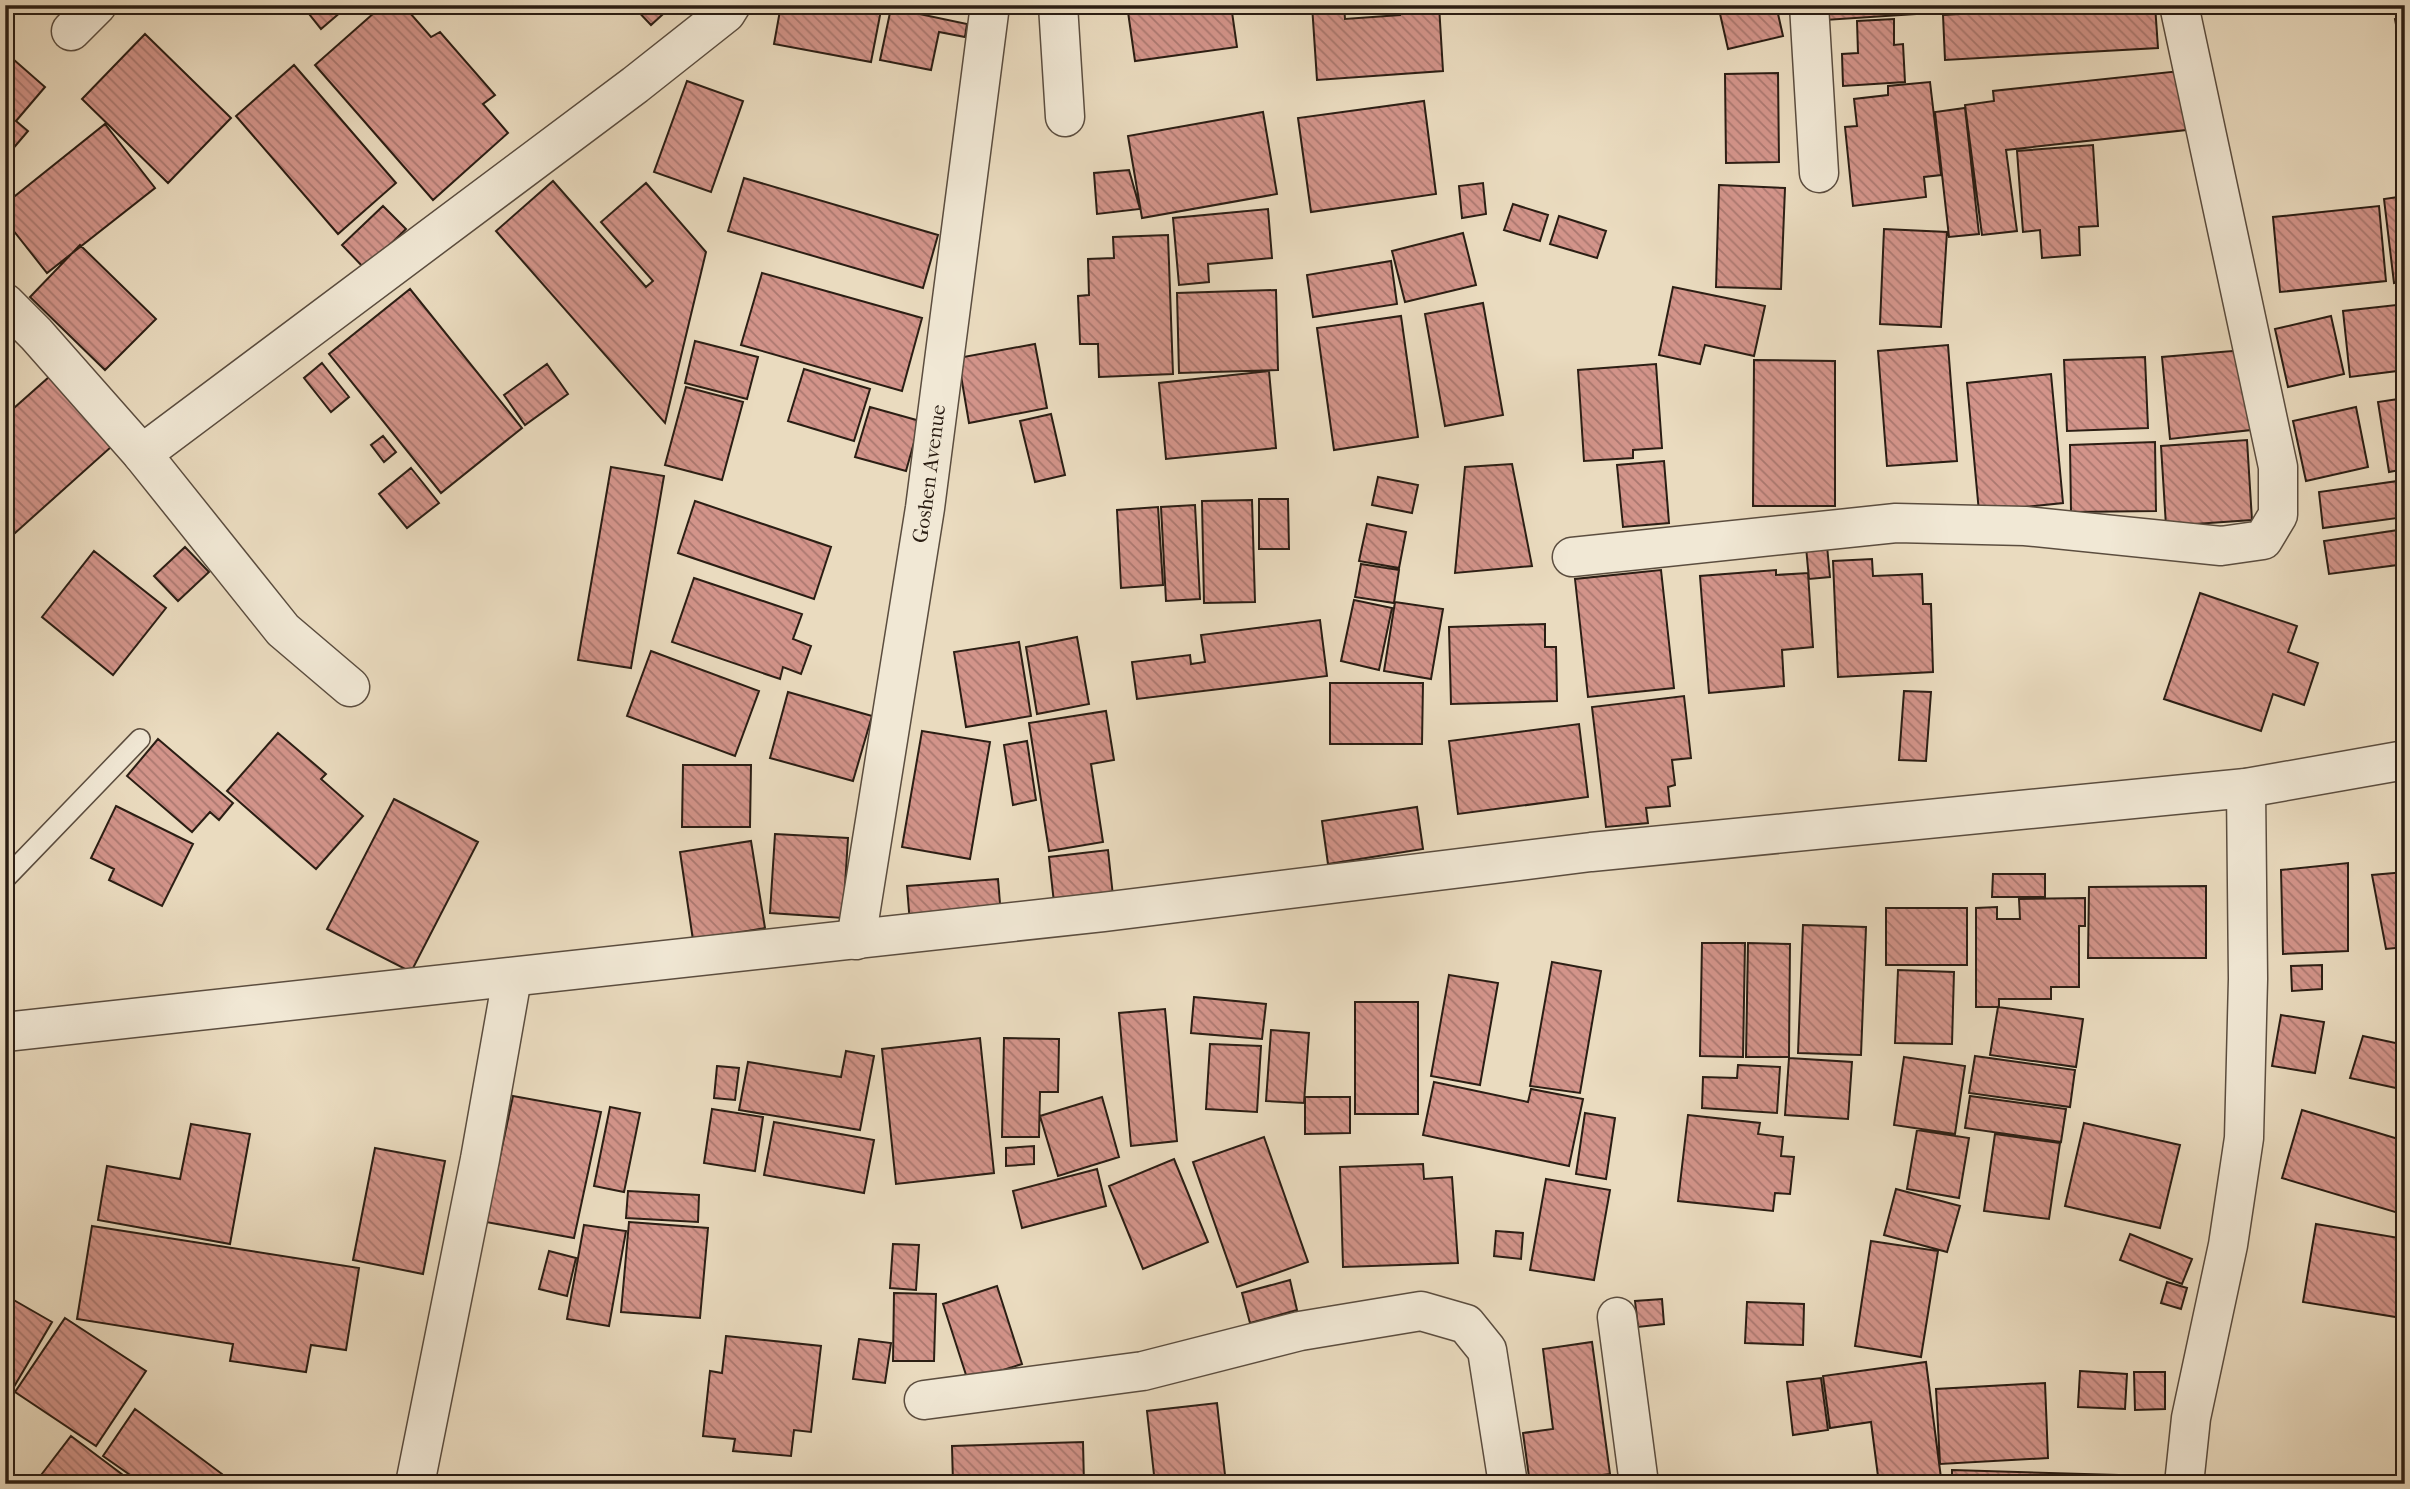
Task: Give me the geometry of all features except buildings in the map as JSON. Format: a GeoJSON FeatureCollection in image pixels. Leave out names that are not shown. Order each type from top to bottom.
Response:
{"type":"FeatureCollection","features":[{"type":"Feature","properties":{"kind":"street"},"geometry":{"type":"LineString","coordinates":[[142,454],[635,85],[726,13],[731,5]]}},
{"type":"Feature","properties":{"kind":"street","name":"Goshen Avenue"},"geometry":{"type":"LineString","coordinates":[[856,940],[925,508],[990,5]]}},
{"type":"Feature","properties":{"kind":"street"},"geometry":{"type":"LineString","coordinates":[[1058,5],[1065,117]]}},
{"type":"Feature","properties":{"kind":"street"},"geometry":{"type":"LineString","coordinates":[[1809,5],[1819,173]]}},
{"type":"Feature","properties":{"kind":"street"},"geometry":{"type":"LineString","coordinates":[[1572,556],[1896,523],[2025,526],[2221,546],[2263,540],[2278,515],[2278,467],[2179,5]]}},
{"type":"Feature","properties":{"kind":"street"},"geometry":{"type":"LineString","coordinates":[[5,303],[36,334],[142,454],[283,630],[351,687]]}},
{"type":"Feature","properties":{"kind":"street"},"geometry":{"type":"LineString","coordinates":[[5,1032],[1116,911],[1591,852],[2246,788],[2405,760]]}},
{"type":"Feature","properties":{"kind":"street"},"geometry":{"type":"LineString","coordinates":[[2184,1484],[2191,1418],[2228,1245],[2244,1138],[2248,979],[2246,788]]}},
{"type":"Feature","properties":{"kind":"street"},"geometry":{"type":"LineString","coordinates":[[415,1484],[480,1158],[512,978]]}},
{"type":"Feature","properties":{"kind":"street"},"geometry":{"type":"LineString","coordinates":[[924,1400],[1143,1371],[1300,1331],[1421,1311],[1466,1324],[1488,1350],[1508,1484]]}},
{"type":"Feature","properties":{"kind":"street"},"geometry":{"type":"LineString","coordinates":[[1617,1317],[1639,1484]]}},
{"type":"Feature","properties":{"kind":"lane"},"geometry":{"type":"LineString","coordinates":[[5,880],[140,739]]}}]}
